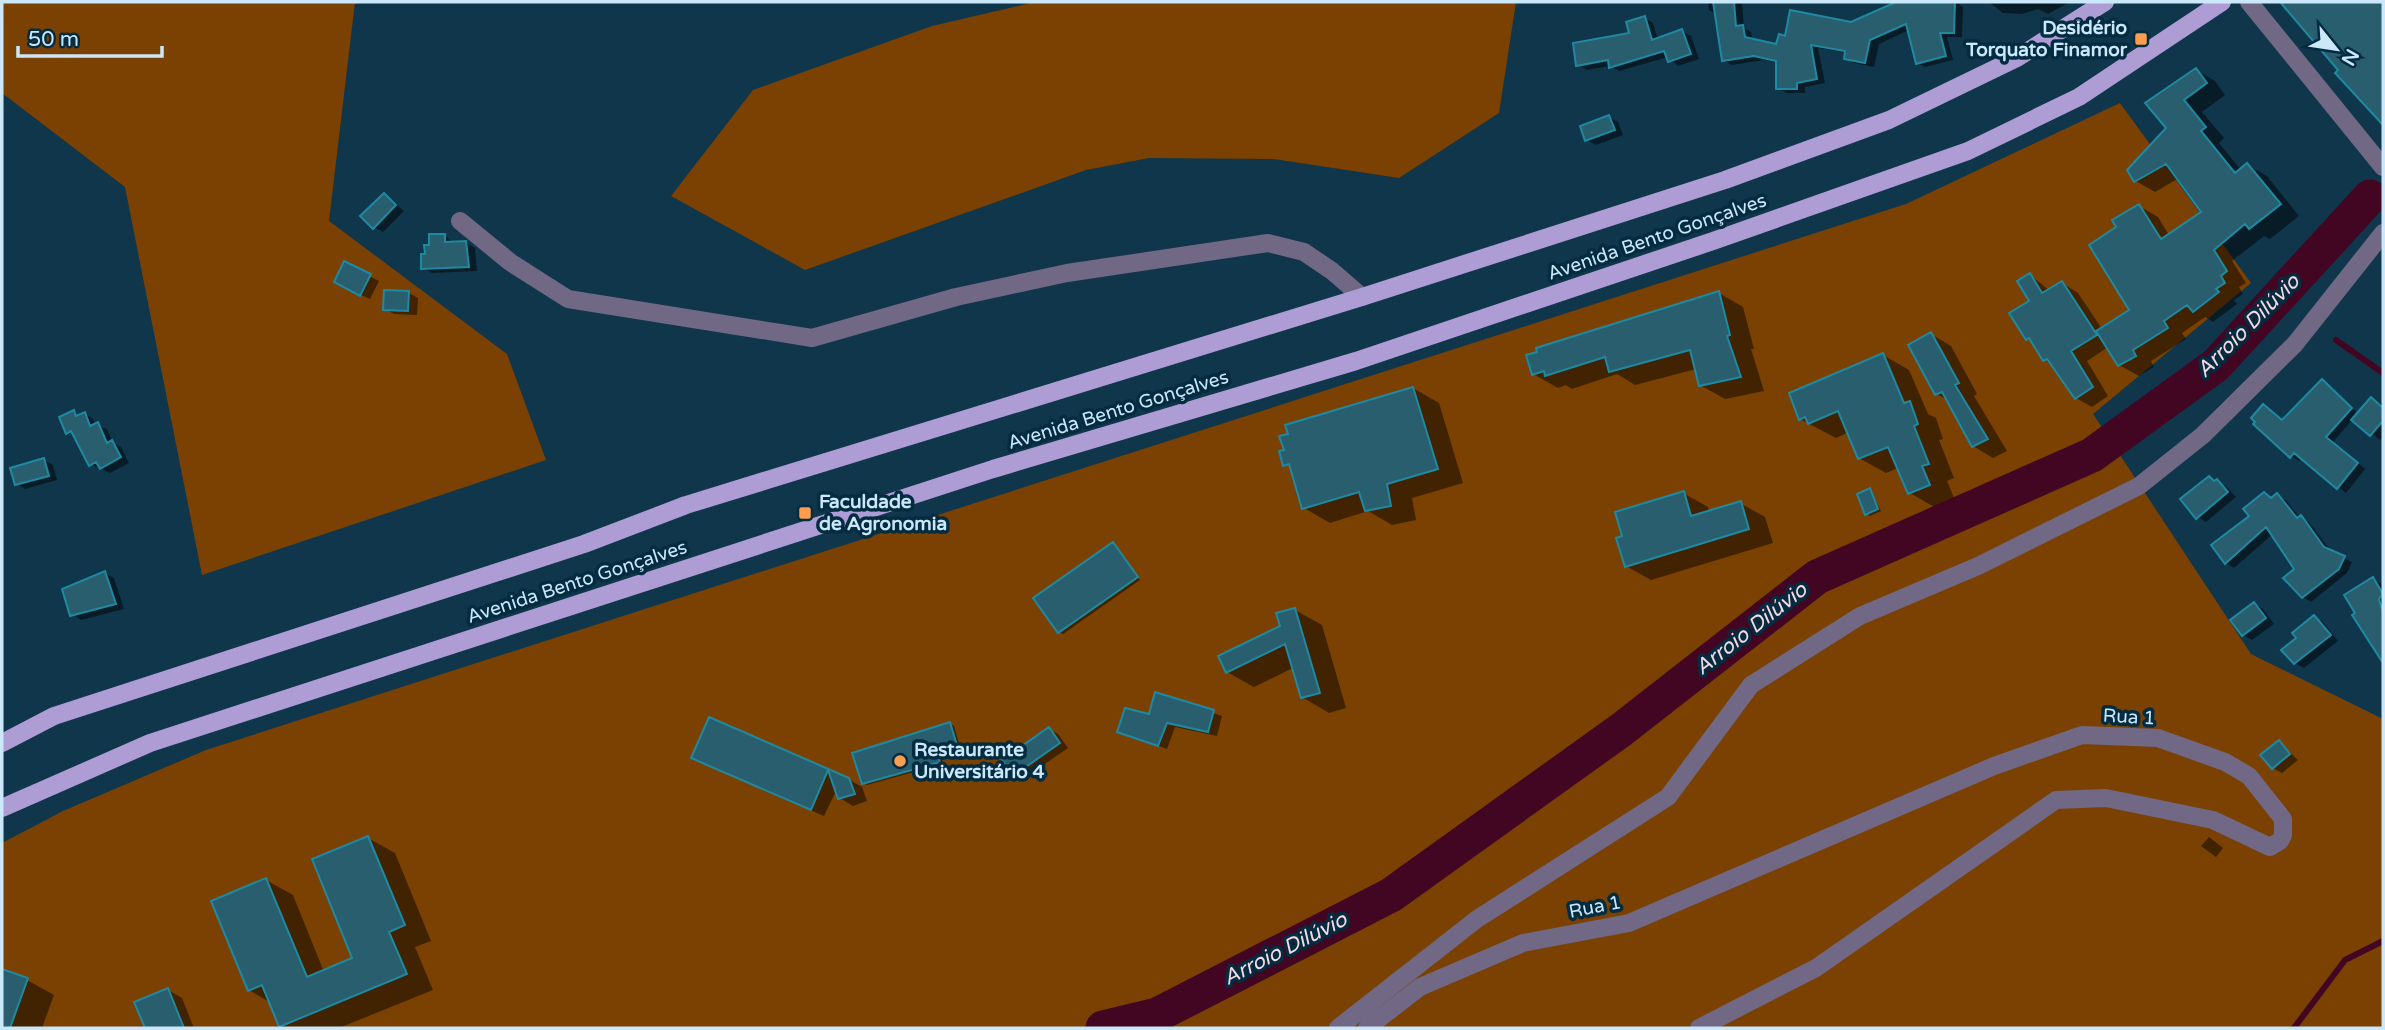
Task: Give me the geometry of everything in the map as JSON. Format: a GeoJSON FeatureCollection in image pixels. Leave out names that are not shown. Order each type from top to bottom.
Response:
{"type":"FeatureCollection","features":[{"type":"Feature","properties":{"kind":"main road","name":"Avenida Bento Gonçalves"},"geometry":{"type":"LineString","coordinates":[[2,743],[54,716],[584,544],[686,505],[1362,297],[1725,180],[1889,120],[2017,58],[2105,2]]}},
{"type":"Feature","properties":{"kind":"main road","name":"Avenida Bento Gonçalves"},"geometry":{"type":"LineString","coordinates":[[2,808],[150,743],[993,469],[1356,360],[1713,241],[1968,151],[2079,97],[2222,2]]}},
{"type":"Feature","properties":{"kind":"street"},"geometry":{"type":"LineString","coordinates":[[2249,2],[2383,166]]}},
{"type":"Feature","properties":{"kind":"street"},"geometry":{"type":"LineString","coordinates":[[460,221],[510,262],[568,299],[812,338],[956,297],[1067,273],[1268,243],[1304,252],[1362,297]]}},
{"type":"Feature","properties":{"kind":"street"},"geometry":{"type":"LineString","coordinates":[[1338,1028],[1477,919],[1668,797],[1751,685],[1860,616],[1978,566],[2139,486],[2203,435],[2295,344],[2383,233]]}},
{"type":"Feature","properties":{"kind":"street","name":"Rua 1"},"geometry":{"type":"LineString","coordinates":[[1367,1028],[1420,987],[1523,943],[1629,923],[1994,766],[2082,735],[2158,738],[2225,762],[2249,776],[2283,819],[2283,835],[2270,847],[2213,820],[2106,798],[2056,800],[1816,968],[1699,1028]]}},
{"type":"Feature","properties":{"kind":"shaded area"},"geometry":{"type":"Polygon","coordinates":[[[2,2],[355,2],[329,221],[507,354],[546,460],[202,575],[125,187],[2,93],[2,2]]]}},
{"type":"Feature","properties":{"kind":"shaded area"},"geometry":{"type":"Polygon","coordinates":[[[1035,2],[1516,2],[1499,113],[1399,178],[1274,159],[1149,158],[1086,170],[805,270],[671,196],[753,90],[932,26],[1035,2]]]}},
{"type":"Feature","properties":{"kind":"shaded area"},"geometry":{"type":"Polygon","coordinates":[[[2120,103],[2251,283],[2093,414],[2251,654],[2383,719],[2383,1028],[2,1028],[2,843],[63,811],[206,750],[1906,204],[2120,103]]]}},
{"type":"Feature","properties":{"kind":"building"},"geometry":{"type":"Polygon","coordinates":[[[1713,2],[1734,2],[1736,26],[1743,25],[1745,37],[1776,44],[1779,34],[1785,36],[1790,10],[1851,22],[1896,2],[1955,2],[1954,33],[1940,33],[1946,56],[1916,64],[1906,24],[1870,40],[1865,63],[1844,59],[1845,51],[1811,45],[1817,79],[1797,83],[1797,89],[1776,89],[1776,61],[1754,56],[1722,61],[1713,2]]]}},
{"type":"Feature","properties":{"kind":"building"},"geometry":{"type":"Polygon","coordinates":[[[2280,2],[2383,2],[2383,125],[2335,73],[2338,70],[2280,2]]]}},
{"type":"Feature","properties":{"kind":"building"},"geometry":{"type":"Polygon","coordinates":[[[1645,16],[1652,40],[1682,29],[1691,54],[1668,62],[1664,51],[1609,68],[1608,60],[1576,66],[1573,43],[1629,33],[1626,22],[1645,16]]]}},
{"type":"Feature","properties":{"kind":"building"},"geometry":{"type":"Polygon","coordinates":[[[2196,68],[2207,83],[2184,100],[2206,127],[2201,131],[2235,173],[2247,163],[2281,204],[2249,229],[2245,224],[2214,250],[2227,271],[2221,276],[2225,283],[2216,289],[2219,292],[2193,312],[2187,305],[2164,321],[2168,328],[2133,350],[2136,356],[2118,366],[2096,331],[2129,310],[2089,245],[2116,227],[2112,220],[2139,204],[2161,239],[2201,212],[2166,164],[2134,182],[2127,170],[2166,128],[2145,103],[2196,68]]]}},
{"type":"Feature","properties":{"kind":"building"},"geometry":{"type":"Polygon","coordinates":[[[1609,115],[1615,130],[1585,141],[1580,126],[1609,115]]]}},
{"type":"Feature","properties":{"kind":"building"},"geometry":{"type":"Polygon","coordinates":[[[384,193],[396,205],[373,229],[360,216],[384,193]]]}},
{"type":"Feature","properties":{"kind":"building"},"geometry":{"type":"Polygon","coordinates":[[[429,234],[445,234],[445,242],[466,241],[469,267],[421,269],[421,254],[425,254],[424,245],[429,245],[429,234]]]}},
{"type":"Feature","properties":{"kind":"building"},"geometry":{"type":"Polygon","coordinates":[[[344,261],[371,274],[360,296],[334,282],[344,261]]]}},
{"type":"Feature","properties":{"kind":"building"},"geometry":{"type":"Polygon","coordinates":[[[2030,273],[2042,293],[2062,281],[2097,335],[2071,351],[2093,387],[2075,399],[2047,359],[2043,361],[2029,338],[2026,340],[2009,313],[2029,301],[2017,281],[2030,273]]]}},
{"type":"Feature","properties":{"kind":"building"},"geometry":{"type":"Polygon","coordinates":[[[384,290],[409,291],[408,311],[383,310],[384,290]]]}},
{"type":"Feature","properties":{"kind":"building"},"geometry":{"type":"Polygon","coordinates":[[[1719,291],[1730,335],[1727,336],[1741,377],[1699,386],[1690,350],[1609,372],[1605,357],[1545,376],[1544,371],[1532,375],[1526,355],[1537,352],[1536,348],[1719,291]]]}},
{"type":"Feature","properties":{"kind":"building"},"geometry":{"type":"Polygon","coordinates":[[[1931,332],[1959,383],[1955,385],[1988,439],[1972,447],[1942,392],[1935,395],[1908,345],[1931,332]]]}},
{"type":"Feature","properties":{"kind":"building"},"geometry":{"type":"Polygon","coordinates":[[[1883,353],[1904,403],[1910,401],[1918,424],[1914,426],[1929,464],[1922,466],[1930,485],[1908,494],[1888,447],[1858,459],[1838,411],[1808,424],[1805,417],[1799,420],[1789,393],[1883,353]]]}},
{"type":"Feature","properties":{"kind":"building"},"geometry":{"type":"Polygon","coordinates":[[[2322,379],[2352,408],[2326,437],[2358,463],[2337,489],[2294,453],[2290,458],[2253,424],[2255,422],[2251,418],[2263,404],[2282,420],[2322,379]]]}},
{"type":"Feature","properties":{"kind":"building"},"geometry":{"type":"Polygon","coordinates":[[[1413,387],[1438,469],[1387,484],[1391,506],[1365,511],[1359,492],[1302,509],[1289,464],[1283,466],[1279,451],[1284,450],[1279,436],[1288,434],[1285,425],[1413,387]]]}},
{"type":"Feature","properties":{"kind":"building"},"geometry":{"type":"Polygon","coordinates":[[[2371,397],[2383,408],[2383,421],[2370,436],[2351,420],[2371,397]]]}},
{"type":"Feature","properties":{"kind":"building"},"geometry":{"type":"Polygon","coordinates":[[[74,410],[76,416],[85,412],[90,426],[98,422],[107,443],[112,440],[121,457],[100,469],[96,462],[89,466],[71,431],[66,434],[59,417],[74,410]]]}},
{"type":"Feature","properties":{"kind":"building"},"geometry":{"type":"Polygon","coordinates":[[[44,458],[49,476],[15,485],[10,468],[44,458]]]}},
{"type":"Feature","properties":{"kind":"building"},"geometry":{"type":"Polygon","coordinates":[[[2209,476],[2214,481],[2217,479],[2228,492],[2196,519],[2180,499],[2209,476]]]}},
{"type":"Feature","properties":{"kind":"building"},"geometry":{"type":"Polygon","coordinates":[[[1870,488],[1878,509],[1865,515],[1857,494],[1870,488]]]}},
{"type":"Feature","properties":{"kind":"building"},"geometry":{"type":"Polygon","coordinates":[[[1684,491],[1691,516],[1741,501],[1749,529],[1625,567],[1616,538],[1622,536],[1615,512],[1684,491]]]}},
{"type":"Feature","properties":{"kind":"building"},"geometry":{"type":"Polygon","coordinates":[[[2264,492],[2271,498],[2277,493],[2297,518],[2301,515],[2324,547],[2345,556],[2339,569],[2302,598],[2283,578],[2294,569],[2266,527],[2225,564],[2211,545],[2249,516],[2243,509],[2264,492]]]}},
{"type":"Feature","properties":{"kind":"building"},"geometry":{"type":"Polygon","coordinates":[[[1113,542],[1138,577],[1058,633],[1033,598],[1113,542]]]}},
{"type":"Feature","properties":{"kind":"building"},"geometry":{"type":"Polygon","coordinates":[[[105,571],[116,604],[70,616],[62,589],[105,571]]]}},
{"type":"Feature","properties":{"kind":"building"},"geometry":{"type":"Polygon","coordinates":[[[2373,577],[2383,594],[2379,599],[2383,613],[2383,663],[2352,615],[2355,613],[2344,595],[2373,577]]]}},
{"type":"Feature","properties":{"kind":"building"},"geometry":{"type":"Polygon","coordinates":[[[2254,602],[2266,618],[2242,636],[2230,620],[2254,602]]]}},
{"type":"Feature","properties":{"kind":"building"},"geometry":{"type":"Polygon","coordinates":[[[1295,608],[1320,693],[1301,698],[1285,644],[1226,673],[1218,656],[1280,626],[1276,613],[1295,608]]]}},
{"type":"Feature","properties":{"kind":"building"},"geometry":{"type":"Polygon","coordinates":[[[2314,615],[2331,635],[2294,664],[2281,650],[2296,638],[2292,633],[2314,615]]]}},
{"type":"Feature","properties":{"kind":"building"},"geometry":{"type":"Polygon","coordinates":[[[1155,692],[1214,710],[1208,732],[1167,723],[1158,746],[1117,732],[1125,708],[1149,714],[1155,692]]]}},
{"type":"Feature","properties":{"kind":"building"},"geometry":{"type":"Polygon","coordinates":[[[709,717],[849,778],[855,794],[838,799],[828,770],[811,810],[691,758],[709,717]]]}},
{"type":"Feature","properties":{"kind":"building"},"geometry":{"type":"Polygon","coordinates":[[[950,722],[959,752],[939,759],[940,762],[862,784],[852,753],[950,722]]]}},
{"type":"Feature","properties":{"kind":"building"},"geometry":{"type":"Polygon","coordinates":[[[1049,727],[1060,743],[1013,776],[1002,760],[1049,727]]]}},
{"type":"Feature","properties":{"kind":"building"},"geometry":{"type":"Polygon","coordinates":[[[2279,740],[2290,754],[2272,769],[2260,755],[2279,740]]]}},
{"type":"Feature","properties":{"kind":"building"},"geometry":{"type":"Polygon","coordinates":[[[368,836],[405,925],[389,932],[407,974],[279,1027],[262,985],[248,991],[211,901],[266,878],[307,977],[352,958],[312,859],[368,836]]]}},
{"type":"Feature","properties":{"kind":"building"},"geometry":{"type":"Polygon","coordinates":[[[2,969],[28,978],[10,1028],[2,1028],[2,969]]]}},
{"type":"Feature","properties":{"kind":"building"},"geometry":{"type":"Polygon","coordinates":[[[168,988],[184,1028],[145,1028],[134,1002],[168,988]]]}},
{"type":"Feature","properties":{"kind":"waterway","name":"Arroio Dilúvio"},"geometry":{"type":"LineString","coordinates":[[1103,1028],[1157,1015],[1391,895],[1621,730],[1817,577],[2092,455],[2216,365],[2370,197]]}},
{"type":"Feature","properties":{"kind":"waterway"},"geometry":{"type":"LineString","coordinates":[[2336,340],[2383,373]]}},
{"type":"Feature","properties":{"kind":"waterway"},"geometry":{"type":"LineString","coordinates":[[2294,1028],[2345,960],[2383,941]]}},
{"type":"Feature","properties":{"kind":"place","name":"Desidério Torquato Finamor"},"geometry":{"type":"Point","coordinates":[2141,39]}},
{"type":"Feature","properties":{"kind":"place","name":"Faculdade de Agronomia"},"geometry":{"type":"Point","coordinates":[805,513]}},
{"type":"Feature","properties":{"kind":"place","name":"Restaurante Universitário 4"},"geometry":{"type":"Point","coordinates":[900,761]}}]}
